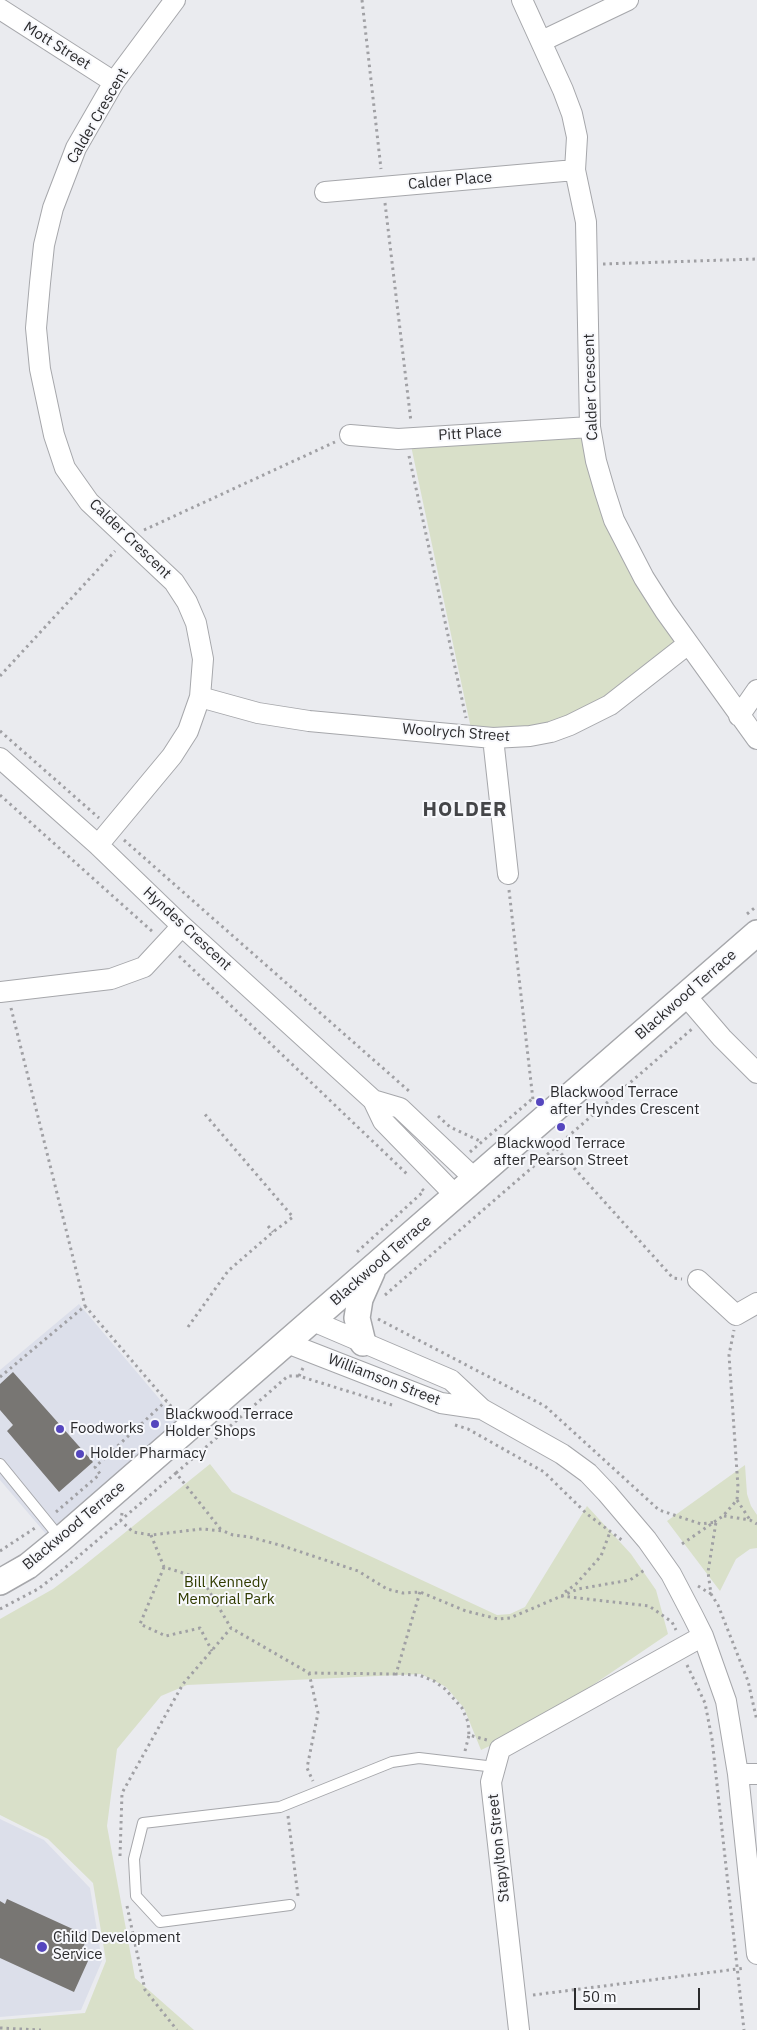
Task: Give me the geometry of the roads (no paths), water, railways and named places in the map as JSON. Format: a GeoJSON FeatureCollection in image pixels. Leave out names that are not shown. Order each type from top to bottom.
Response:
{"type":"FeatureCollection","features":[{"type":"Feature","properties":{"kind":"street","name":"Calder Crescent"},"geometry":{"type":"LineString","coordinates":[[98,845],[182,742],[192,722],[200,697],[203,659],[196,623],[187,602],[174,582],[89,502],[65,468],[54,435],[45,395],[36,328],[44,244],[54,208],[76,148],[114,82],[175,0]]}},
{"type":"Feature","properties":{"kind":"street","name":"Calder Crescent"},"geometry":{"type":"LineString","coordinates":[[522,0],[563,90],[572,114],[577,137],[575,170],[586,222],[588,265],[590,427],[596,461],[614,520],[644,578],[688,644],[757,740]]}},
{"type":"Feature","properties":{"kind":"street"},"geometry":{"type":"LineString","coordinates":[[542,41],[628,0]]}},
{"type":"Feature","properties":{"kind":"street","name":"Mott Street"},"geometry":{"type":"LineString","coordinates":[[0,9],[114,82]]}},
{"type":"Feature","properties":{"kind":"street","name":"Calder Place"},"geometry":{"type":"LineString","coordinates":[[326,192],[575,170]]}},
{"type":"Feature","properties":{"kind":"street","name":"Pitt Place"},"geometry":{"type":"LineString","coordinates":[[350,435],[409,438],[590,427]]}},
{"type":"Feature","properties":{"kind":"street","name":"Woolrych Street"},"geometry":{"type":"LineString","coordinates":[[200,697],[258,713],[309,721],[493,738],[522,737],[551,732],[587,718],[610,705],[688,644]]}},
{"type":"Feature","properties":{"kind":"street"},"geometry":{"type":"LineString","coordinates":[[739,716],[757,690]]}},
{"type":"Feature","properties":{"kind":"street"},"geometry":{"type":"LineString","coordinates":[[493,738],[508,874]]}},
{"type":"Feature","properties":{"kind":"street","name":"Hyndes Crescent"},"geometry":{"type":"LineString","coordinates":[[0,758],[98,845],[182,926],[373,1100],[383,1121],[456,1196]]}},
{"type":"Feature","properties":{"kind":"street"},"geometry":{"type":"LineString","coordinates":[[3,992],[111,979],[144,967],[182,926]]}},
{"type":"Feature","properties":{"kind":"street","name":"Blackwood Terrace"},"geometry":{"type":"LineString","coordinates":[[0,1582],[28,1566],[53,1530],[288,1343],[757,934]]}},
{"type":"Feature","properties":{"kind":"street"},"geometry":{"type":"LineString","coordinates":[[686,996],[757,1073]]}},
{"type":"Feature","properties":{"kind":"street","name":"Hyndes Crescent"},"geometry":{"type":"LineString","coordinates":[[373,1100],[400,1108],[475,1179]]}},
{"type":"Feature","properties":{"kind":"street"},"geometry":{"type":"LineString","coordinates":[[361,1332],[360,1299],[374,1267]]}},
{"type":"Feature","properties":{"kind":"street"},"geometry":{"type":"LineString","coordinates":[[698,1280],[736,1315],[757,1303]]}},
{"type":"Feature","properties":{"kind":"street","name":"Williamson Street"},"geometry":{"type":"LineString","coordinates":[[313,1321],[361,1332],[451,1380],[482,1409],[562,1454],[588,1473],[607,1493],[647,1540],[671,1574],[703,1636],[726,1701],[748,1774],[752,1961]]}},
{"type":"Feature","properties":{"kind":"street","name":"Williamson Street"},"geometry":{"type":"LineString","coordinates":[[288,1343],[441,1403],[482,1409]]}},
{"type":"Feature","properties":{"kind":"street"},"geometry":{"type":"LineString","coordinates":[[498,1758],[703,1636]]}},
{"type":"Feature","properties":{"kind":"street","name":"Stapylton Street"},"geometry":{"type":"LineString","coordinates":[[498,1758],[491,1782],[519,2030]]}},
{"type":"Feature","properties":{"kind":"lane"},"geometry":{"type":"LineString","coordinates":[[0,1464],[53,1530]]}},
{"type":"Feature","properties":{"kind":"lane"},"geometry":{"type":"LineString","coordinates":[[290,1905],[160,1922],[136,1896],[134,1859],[143,1823],[280,1807],[392,1762],[419,1758],[498,1758]]}},
{"type":"Feature","properties":{"kind":"place","name":"Blackwood Terrace after Hyndes Crescent"},"geometry":{"type":"Point","coordinates":[540,1102]}},
{"type":"Feature","properties":{"kind":"place","name":"Blackwood Terrace after Pearson Street"},"geometry":{"type":"Point","coordinates":[561,1127]}},
{"type":"Feature","properties":{"kind":"place","name":"Blackwood Terrace Holder Shops"},"geometry":{"type":"Point","coordinates":[155,1424]}},
{"type":"Feature","properties":{"kind":"place","name":"Foodworks"},"geometry":{"type":"Point","coordinates":[60,1429]}},
{"type":"Feature","properties":{"kind":"place","name":"Holder Pharmacy"},"geometry":{"type":"Point","coordinates":[80,1454]}},
{"type":"Feature","properties":{"kind":"place","name":"Child Development Service"},"geometry":{"type":"Point","coordinates":[42,1947]}},
{"type":"Feature","properties":{"kind":"district","name":"HOLDER"},"geometry":{"type":"Point","coordinates":[465,810]}},
{"type":"Feature","properties":{"kind":"park label","name":"Bill Kennedy Memorial Park"},"geometry":{"type":"Point","coordinates":[226,1592]}}]}
